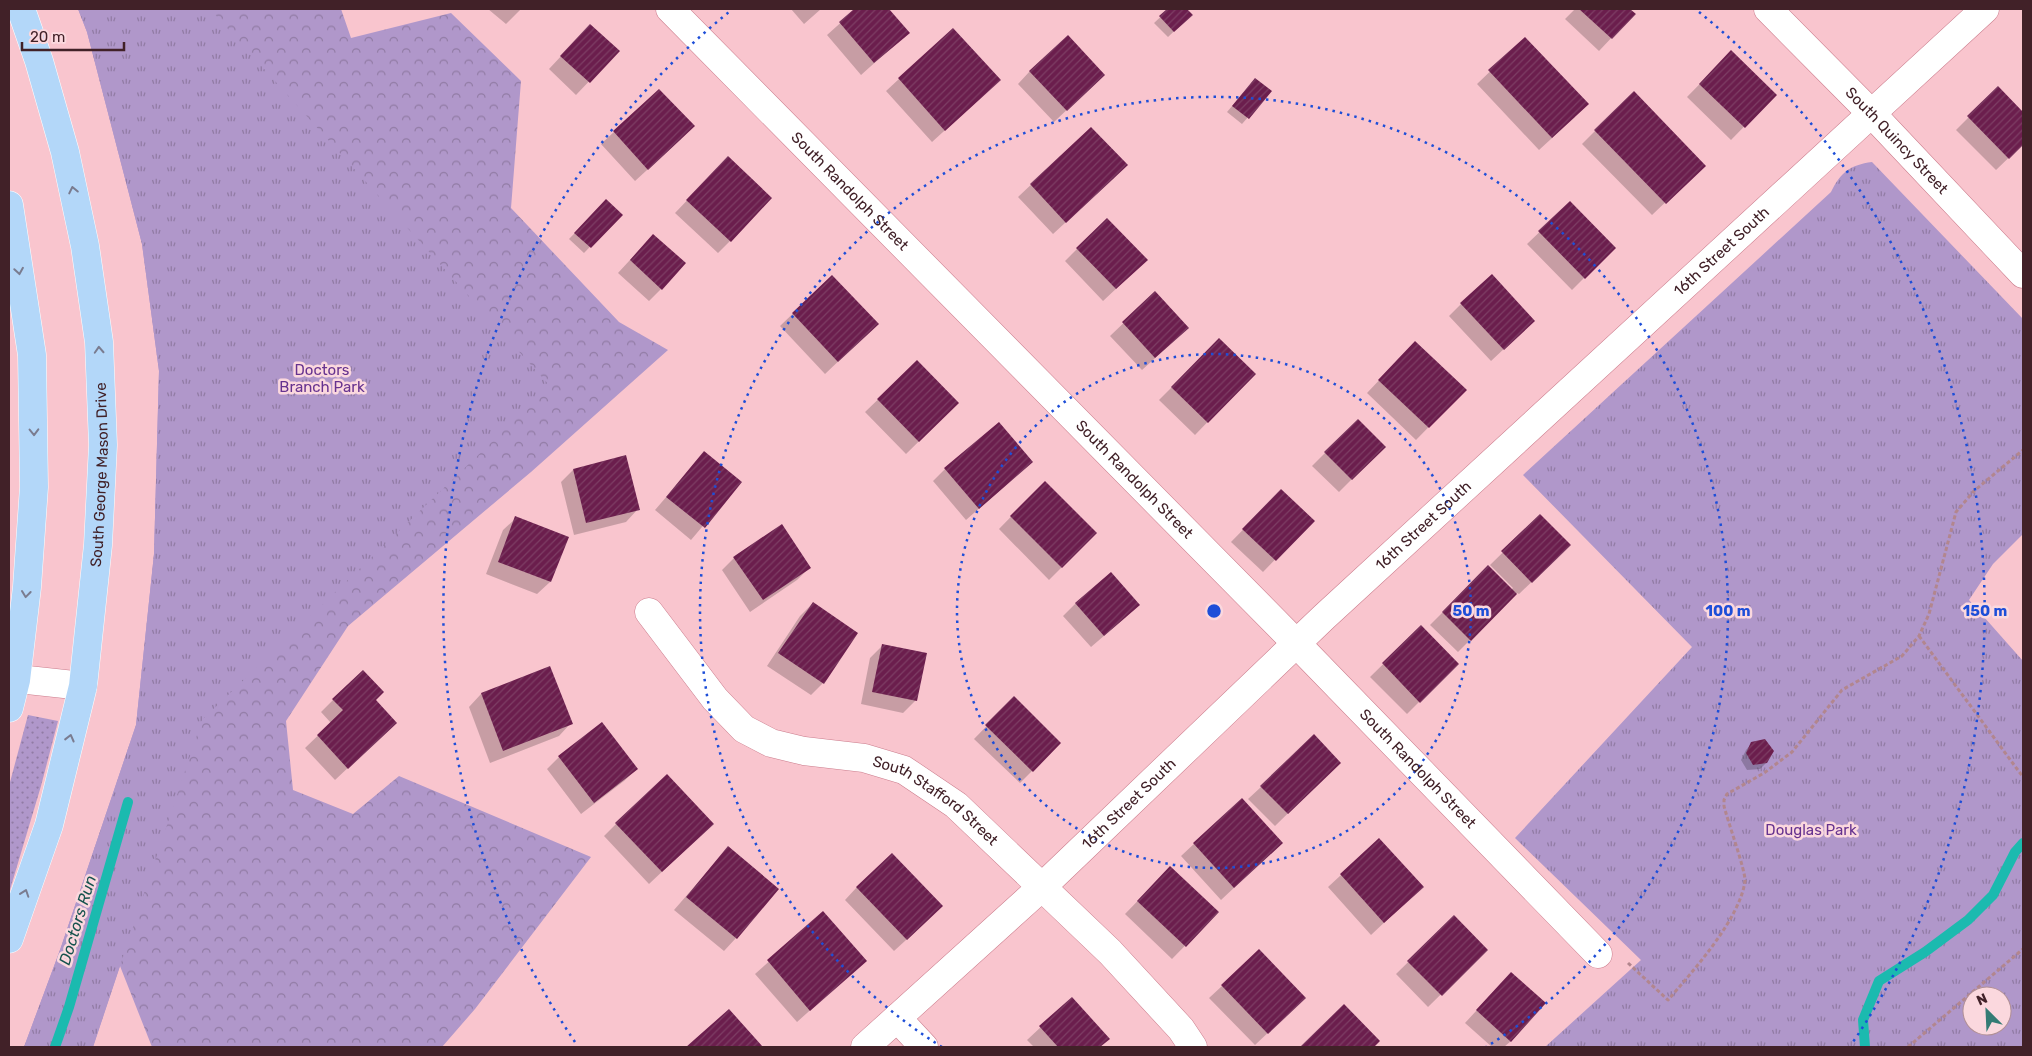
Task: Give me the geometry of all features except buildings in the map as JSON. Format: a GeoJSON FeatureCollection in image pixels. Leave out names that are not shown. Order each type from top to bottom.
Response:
{"type":"FeatureCollection","features":[{"type":"Feature","properties":{"kind":"main road","name":"South George Mason Drive"},"geometry":{"type":"LineString","coordinates":[[9,940],[49,825],[82,686],[98,545],[103,445],[99,342],[85,246],[64,152],[39,61],[21,9]]}},
{"type":"Feature","properties":{"kind":"main road"},"geometry":{"type":"LineString","coordinates":[[9,206],[32,354],[34,487],[27,587],[9,708]]}},
{"type":"Feature","properties":{"kind":"street","name":"South Randolph Street"},"geometry":{"type":"LineString","coordinates":[[670,9],[1296,643],[1598,954]]}},
{"type":"Feature","properties":{"kind":"street","name":"South Quincy Street"},"geometry":{"type":"LineString","coordinates":[[1768,9],[1872,114],[2023,274]]}},
{"type":"Feature","properties":{"kind":"street","name":"16th Street South"},"geometry":{"type":"LineString","coordinates":[[865,1047],[1043,886],[1296,643],[1984,9]]}},
{"type":"Feature","properties":{"kind":"street","name":"South Stafford Street"},"geometry":{"type":"LineString","coordinates":[[649,612],[715,699],[744,729],[771,743],[804,751],[864,758],[904,770],[956,805],[1110,952],[1180,1029],[1193,1047]]}},
{"type":"Feature","properties":{"kind":"street"},"geometry":{"type":"LineString","coordinates":[[13,679],[82,686]]}},
{"type":"Feature","properties":{"kind":"street"},"geometry":{"type":"LineString","coordinates":[[897,1018],[924,1047]]}},
{"type":"Feature","properties":{"kind":"path"},"geometry":{"type":"LineString","coordinates":[[1598,954],[1614,954],[1634,967],[1668,1000],[1695,969],[1733,916],[1745,880],[1724,806],[1727,794],[1764,773],[1792,752],[1842,690],[1902,656],[1919,636],[1929,614],[1956,512],[1974,491],[2023,450]]}},
{"type":"Feature","properties":{"kind":"path"},"geometry":{"type":"LineString","coordinates":[[1919,636],[2023,777]]}},
{"type":"Feature","properties":{"kind":"path"},"geometry":{"type":"LineString","coordinates":[[1908,1047],[2023,949]]}},
{"type":"Feature","properties":{"kind":"green space"},"geometry":{"type":"Polygon","coordinates":[[[78,9],[341,9],[351,38],[451,13],[521,81],[511,208],[619,322],[668,350],[531,472],[348,626],[286,721],[293,790],[353,814],[399,776],[591,857],[475,1009],[442,1047],[152,1047],[120,966],[93,1047],[24,1047],[60,950],[136,725],[154,554],[159,371],[142,244],[87,32],[78,9]]]}},
{"type":"Feature","properties":{"kind":"green space","name":"Doctors Branch Park"},"geometry":{"type":"Polygon","coordinates":[[[78,9],[210,9],[550,386],[202,720],[93,1047],[24,1047],[60,950],[136,725],[154,554],[159,371],[142,244],[87,32],[78,9]]]}},
{"type":"Feature","properties":{"kind":"green space","name":"Douglas Park"},"geometry":{"type":"Polygon","coordinates":[[[1872,162],[2023,319],[2023,534],[1993,564],[1969,600],[2023,661],[2023,1047],[1545,1047],[1641,960],[1515,838],[1692,647],[1523,475],[1831,192],[1839,179],[1847,171],[1858,165],[1872,162]]]}},
{"type":"Feature","properties":{"kind":"green space"},"geometry":{"type":"Polygon","coordinates":[[[28,715],[58,721],[9,893],[9,786],[28,715]]]}},
{"type":"Feature","properties":{"kind":"waterway","name":"Doctors Run"},"geometry":{"type":"LineString","coordinates":[[55,1047],[69,1007],[128,802]]}},
{"type":"Feature","properties":{"kind":"waterway"},"geometry":{"type":"LineString","coordinates":[[1865,1047],[1863,1020],[1879,981],[1925,952],[1968,920],[1993,895],[2015,852],[2023,843]]}}]}
